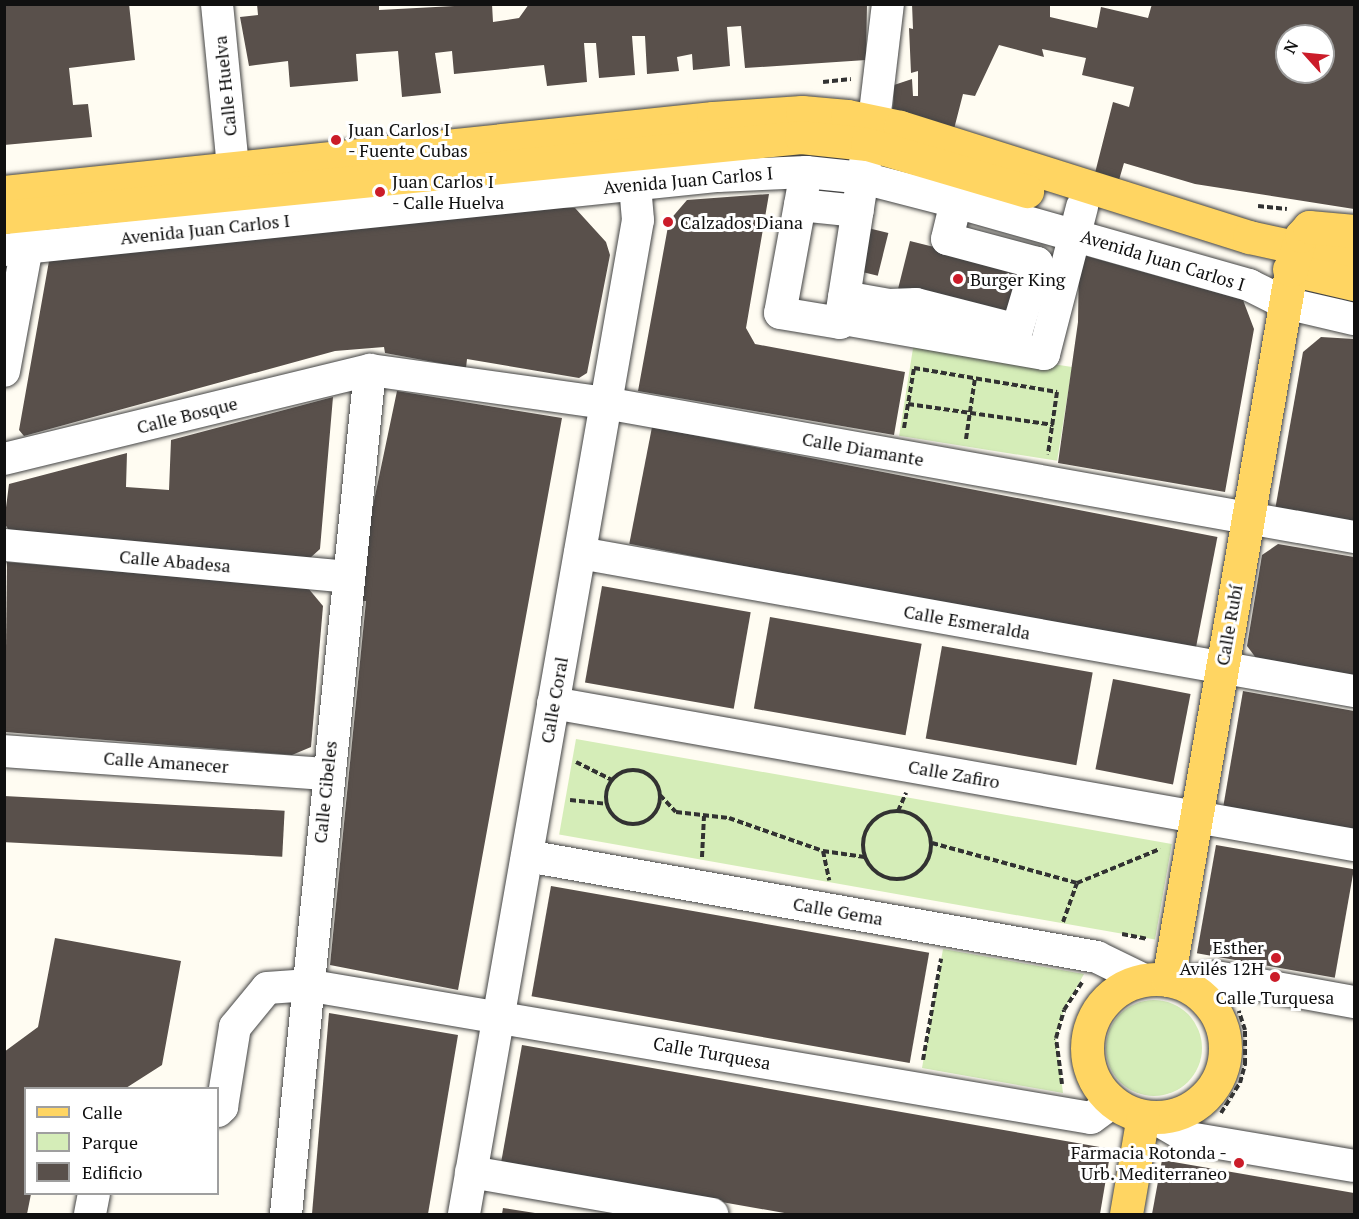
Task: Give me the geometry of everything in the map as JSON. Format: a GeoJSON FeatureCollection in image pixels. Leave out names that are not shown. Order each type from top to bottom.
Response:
{"type":"FeatureCollection","features":[{"type":"Feature","properties":{"kind":"main road","name":"Avenida Juan Carlos I"},"geometry":{"type":"LineString","coordinates":[[12,208],[234,181],[631,139],[802,112],[1294,259],[1354,284]]}},
{"type":"Feature","properties":{"kind":"main road","name":"Avenida Juan Carlos I"},"geometry":{"type":"LineString","coordinates":[[234,181],[569,158],[631,139],[697,145],[871,133],[960,187],[1079,221],[1294,259],[1354,260]]}},
{"type":"Feature","properties":{"kind":"main road"},"geometry":{"type":"LineString","coordinates":[[1294,259],[1309,227],[1354,231]]}},
{"type":"Feature","properties":{"kind":"main road","name":"Calle Rubí"},"geometry":{"type":"LineString","coordinates":[[1164,981],[1196,817],[1294,259]]}},
{"type":"Feature","properties":{"kind":"main road"},"geometry":{"type":"LineString","coordinates":[[1164,981],[1203,997],[1217,1017],[1223,1032],[1224,1061],[1213,1087],[1195,1105],[1173,1115],[1148,1117],[1113,1102],[1092,1076],[1087,1054],[1089,1032],[1103,1004],[1123,987],[1164,981]]}},
{"type":"Feature","properties":{"kind":"main road"},"geometry":{"type":"LineString","coordinates":[[1126,1215],[1148,1117]]}},
{"type":"Feature","properties":{"kind":"street","name":"Calle Huelva"},"geometry":{"type":"LineString","coordinates":[[217,4],[234,181]]}},
{"type":"Feature","properties":{"kind":"street"},"geometry":{"type":"LineString","coordinates":[[806,172],[780,313],[840,323],[871,133],[888,4]]}},
{"type":"Feature","properties":{"kind":"street","name":"Calle Coral"},"geometry":{"type":"LineString","coordinates":[[464,1215],[638,220],[631,139]]}},
{"type":"Feature","properties":{"kind":"street"},"geometry":{"type":"LineString","coordinates":[[669,181],[697,145]]}},
{"type":"Feature","properties":{"kind":"street"},"geometry":{"type":"LineString","coordinates":[[569,158],[602,188]]}},
{"type":"Feature","properties":{"kind":"street","name":"Avenida Juan Carlos I"},"geometry":{"type":"LineString","coordinates":[[16,248],[760,172],[806,172],[960,187]]}},
{"type":"Feature","properties":{"kind":"street"},"geometry":{"type":"LineString","coordinates":[[843,308],[916,304],[1017,330],[1036,263],[947,239],[960,187]]}},
{"type":"Feature","properties":{"kind":"street"},"geometry":{"type":"LineString","coordinates":[[800,205],[858,211]]}},
{"type":"Feature","properties":{"kind":"street"},"geometry":{"type":"LineString","coordinates":[[4,371],[16,248],[12,208]]}},
{"type":"Feature","properties":{"kind":"street"},"geometry":{"type":"LineString","coordinates":[[843,308],[1044,354],[1079,221]]}},
{"type":"Feature","properties":{"kind":"street","name":"Avenida Juan Carlos I"},"geometry":{"type":"LineString","coordinates":[[1079,221],[1249,285],[1285,303],[1354,319]]}},
{"type":"Feature","properties":{"kind":"street","name":"Calle Diamante"},"geometry":{"type":"LineString","coordinates":[[370,370],[605,404],[1354,537]]}},
{"type":"Feature","properties":{"kind":"street","name":"Calle Bosque"},"geometry":{"type":"LineString","coordinates":[[4,459],[370,370]]}},
{"type":"Feature","properties":{"kind":"street","name":"Calle Cibeles"},"geometry":{"type":"LineString","coordinates":[[286,1215],[346,576],[370,370]]}},
{"type":"Feature","properties":{"kind":"street","name":"Calle Abadesa"},"geometry":{"type":"LineString","coordinates":[[4,545],[346,576]]}},
{"type":"Feature","properties":{"kind":"street","name":"Calle Esmeralda"},"geometry":{"type":"LineString","coordinates":[[580,553],[1354,691]]}},
{"type":"Feature","properties":{"kind":"street","name":"Calle Zafiro"},"geometry":{"type":"LineString","coordinates":[[553,703],[1354,845]]}},
{"type":"Feature","properties":{"kind":"street","name":"Calle Amanecer"},"geometry":{"type":"LineString","coordinates":[[4,751],[327,774]]}},
{"type":"Feature","properties":{"kind":"street","name":"Calle Gema"},"geometry":{"type":"LineString","coordinates":[[527,856],[1097,957],[1164,981]]}},
{"type":"Feature","properties":{"kind":"street"},"geometry":{"type":"LineString","coordinates":[[1164,981],[1216,977],[1354,1002]]}},
{"type":"Feature","properties":{"kind":"street","name":"Calle Turquesa"},"geometry":{"type":"LineString","coordinates":[[219,1110],[222,1107],[235,1027],[267,988],[306,985],[1091,1118],[1113,1102]]}},
{"type":"Feature","properties":{"kind":"street"},"geometry":{"type":"LineString","coordinates":[[1148,1117],[1189,1138],[1354,1166]]}},
{"type":"Feature","properties":{"kind":"street"},"geometry":{"type":"LineString","coordinates":[[471,1172],[712,1215]]}},
{"type":"Feature","properties":{"kind":"street"},"geometry":{"type":"LineString","coordinates":[[90,1215],[94,1195]]}},
{"type":"Feature","properties":{"kind":"path"},"geometry":{"type":"LineString","coordinates":[[1255,206],[1299,210]]}},
{"type":"Feature","properties":{"kind":"path"},"geometry":{"type":"LineString","coordinates":[[900,456],[914,368],[1057,392],[1043,482]]}},
{"type":"Feature","properties":{"kind":"path"},"geometry":{"type":"LineString","coordinates":[[962,466],[975,378]]}},
{"type":"Feature","properties":{"kind":"path"},"geometry":{"type":"LineString","coordinates":[[908,404],[969,411],[1053,425]]}},
{"type":"Feature","properties":{"kind":"path"},"geometry":{"type":"LineString","coordinates":[[576,762],[612,780]]}},
{"type":"Feature","properties":{"kind":"path"},"geometry":{"type":"LineString","coordinates":[[607,804],[612,780],[626,771],[645,773],[652,778],[660,795],[676,812],[729,818],[823,851],[865,857]]}},
{"type":"Feature","properties":{"kind":"path"},"geometry":{"type":"LineString","coordinates":[[570,800],[607,804],[621,821],[639,823],[655,813],[660,795]]}},
{"type":"Feature","properties":{"kind":"path"},"geometry":{"type":"LineString","coordinates":[[891,811],[910,813],[922,821],[932,843],[924,867],[915,875],[898,879],[878,873],[865,857],[865,834],[879,816],[891,811]]}},
{"type":"Feature","properties":{"kind":"path"},"geometry":{"type":"LineString","coordinates":[[701,861],[704,816]]}},
{"type":"Feature","properties":{"kind":"path"},"geometry":{"type":"LineString","coordinates":[[932,843],[1077,883],[1172,844]]}},
{"type":"Feature","properties":{"kind":"path"},"geometry":{"type":"LineString","coordinates":[[1059,950],[1062,924],[1077,883]]}},
{"type":"Feature","properties":{"kind":"path"},"geometry":{"type":"LineString","coordinates":[[922,1068],[943,949]]}},
{"type":"Feature","properties":{"kind":"path"},"geometry":{"type":"LineString","coordinates":[[1060,1113],[1064,1088],[1056,1057],[1056,1038],[1064,1010],[1084,974]]}},
{"type":"Feature","properties":{"kind":"path"},"geometry":{"type":"LineString","coordinates":[[1221,1113],[1240,1083],[1245,1064],[1245,1030],[1238,1010],[1243,982]]}},
{"type":"Feature","properties":{"kind":"green space"},"geometry":{"type":"Polygon","coordinates":[[[914,342],[1072,367],[1057,461],[899,436],[914,342]]]}},
{"type":"Feature","properties":{"kind":"green space"},"geometry":{"type":"Polygon","coordinates":[[[576,739],[1172,844],[1155,940],[559,835],[576,739]]]}},
{"type":"Feature","properties":{"kind":"green space"},"geometry":{"type":"Polygon","coordinates":[[[943,949],[1084,974],[1064,1010],[1056,1038],[1063,1093],[922,1068],[943,949]]]}},
{"type":"Feature","properties":{"kind":"green space"},"geometry":{"type":"Polygon","coordinates":[[[1154,1000],[1172,1004],[1188,1014],[1198,1030],[1202,1048],[1198,1066],[1188,1082],[1172,1092],[1154,1096],[1136,1092],[1120,1082],[1110,1066],[1106,1048],[1110,1030],[1120,1014],[1136,1004],[1154,1000]]]}},
{"type":"Feature","properties":{"kind":"building"},"geometry":{"type":"Polygon","coordinates":[[[129,4],[135,60],[69,68],[73,105],[88,104],[92,137],[4,145],[4,6],[129,4]]]}},
{"type":"Feature","properties":{"kind":"building"},"geometry":{"type":"Polygon","coordinates":[[[257,4],[379,4],[379,10],[492,4],[493,22],[519,18],[529,4],[867,4],[866,60],[745,68],[741,26],[727,27],[730,66],[693,70],[692,54],[677,57],[679,71],[647,74],[645,36],[632,36],[635,75],[599,78],[596,43],[584,43],[587,82],[547,86],[544,65],[454,74],[452,51],[435,53],[441,93],[402,97],[398,51],[356,54],[358,81],[290,87],[288,61],[249,66],[240,17],[258,15],[257,4]]]}},
{"type":"Feature","properties":{"kind":"building"},"geometry":{"type":"Polygon","coordinates":[[[912,4],[1050,4],[1050,17],[1097,28],[1101,7],[1148,18],[1152,4],[1354,4],[1354,209],[1195,184],[1124,163],[1119,180],[1095,173],[1113,102],[1129,107],[1134,87],[1082,75],[1086,58],[1042,49],[1044,57],[999,45],[975,96],[963,94],[954,129],[893,109],[894,85],[912,79],[913,96],[918,96],[918,71],[911,73],[909,28],[913,29],[912,4]]]}},
{"type":"Feature","properties":{"kind":"building"},"geometry":{"type":"Polygon","coordinates":[[[769,194],[746,328],[755,344],[905,372],[894,435],[638,391],[669,221],[687,200],[769,194]]]}},
{"type":"Feature","properties":{"kind":"building"},"geometry":{"type":"Polygon","coordinates":[[[540,208],[575,208],[606,242],[610,255],[587,373],[579,378],[467,359],[466,368],[385,353],[384,347],[335,351],[24,436],[19,430],[49,261],[540,208]]]}},
{"type":"Feature","properties":{"kind":"building"},"geometry":{"type":"Polygon","coordinates":[[[868,228],[888,233],[878,276],[857,271],[868,228]]]}},
{"type":"Feature","properties":{"kind":"building","name":"Burger King"},"geometry":{"type":"Polygon","coordinates":[[[910,241],[1019,268],[1007,316],[898,289],[910,241]]]}},
{"type":"Feature","properties":{"kind":"building"},"geometry":{"type":"Polygon","coordinates":[[[1079,254],[1243,300],[1254,329],[1225,492],[1058,463],[1078,322],[1079,254]]]}},
{"type":"Feature","properties":{"kind":"building"},"geometry":{"type":"Polygon","coordinates":[[[1321,337],[1354,339],[1354,524],[1275,510],[1303,352],[1321,337]]]}},
{"type":"Feature","properties":{"kind":"building"},"geometry":{"type":"Polygon","coordinates":[[[397,391],[562,418],[458,990],[330,965],[366,601],[353,601],[397,391]]]}},
{"type":"Feature","properties":{"kind":"building"},"geometry":{"type":"Polygon","coordinates":[[[333,397],[320,549],[310,558],[11,533],[4,523],[9,484],[127,453],[126,487],[169,490],[171,440],[333,397]]]}},
{"type":"Feature","properties":{"kind":"building"},"geometry":{"type":"Polygon","coordinates":[[[652,427],[1217,537],[1195,654],[629,544],[652,427]]]}},
{"type":"Feature","properties":{"kind":"building"},"geometry":{"type":"Polygon","coordinates":[[[1278,544],[1354,557],[1354,678],[1259,662],[1247,646],[1262,555],[1278,544]]]}},
{"type":"Feature","properties":{"kind":"building"},"geometry":{"type":"Polygon","coordinates":[[[7,562],[308,588],[323,606],[311,747],[292,755],[5,732],[7,562]]]}},
{"type":"Feature","properties":{"kind":"building"},"geometry":{"type":"Polygon","coordinates":[[[602,586],[751,612],[734,709],[585,683],[602,586]]]}},
{"type":"Feature","properties":{"kind":"building"},"geometry":{"type":"Polygon","coordinates":[[[770,617],[922,644],[906,735],[754,709],[770,617]]]}},
{"type":"Feature","properties":{"kind":"building"},"geometry":{"type":"Polygon","coordinates":[[[942,646],[1093,673],[1076,765],[926,739],[942,646]]]}},
{"type":"Feature","properties":{"kind":"building"},"geometry":{"type":"Polygon","coordinates":[[[1113,679],[1191,694],[1173,784],[1095,769],[1113,679]]]}},
{"type":"Feature","properties":{"kind":"building"},"geometry":{"type":"Polygon","coordinates":[[[1243,691],[1354,711],[1354,831],[1223,808],[1243,691]]]}},
{"type":"Feature","properties":{"kind":"building"},"geometry":{"type":"Polygon","coordinates":[[[4,796],[285,811],[282,857],[4,842],[4,796]]]}},
{"type":"Feature","properties":{"kind":"building"},"geometry":{"type":"Polygon","coordinates":[[[1216,845],[1354,869],[1335,978],[1197,953],[1216,845]]]}},
{"type":"Feature","properties":{"kind":"building"},"geometry":{"type":"Polygon","coordinates":[[[551,886],[929,953],[910,1063],[532,996],[551,886]]]}},
{"type":"Feature","properties":{"kind":"building"},"geometry":{"type":"Polygon","coordinates":[[[55,938],[181,961],[162,1065],[128,1087],[24,1087],[24,1195],[31,1195],[27,1214],[4,1214],[4,1052],[38,1027],[55,938]]]}},
{"type":"Feature","properties":{"kind":"building"},"geometry":{"type":"Polygon","coordinates":[[[329,1013],[458,1035],[428,1214],[312,1214],[329,1013]]]}},
{"type":"Feature","properties":{"kind":"building"},"geometry":{"type":"Polygon","coordinates":[[[522,1045],[1111,1149],[1100,1214],[790,1214],[501,1163],[522,1045]]]}},
{"type":"Feature","properties":{"kind":"building"},"geometry":{"type":"Polygon","coordinates":[[[1162,1160],[1354,1193],[1354,1214],[1152,1214],[1162,1160]]]}},
{"type":"Feature","properties":{"kind":"building"},"geometry":{"type":"Polygon","coordinates":[[[503,1208],[535,1213],[535,1214],[502,1214],[503,1208]]]}},
{"type":"Feature","properties":{"kind":"place","name":"Juan Carlos I - Fuente Cubas"},"geometry":{"type":"Point","coordinates":[336,140]}},
{"type":"Feature","properties":{"kind":"place","name":"Juan Carlos I - Calle Huelva"},"geometry":{"type":"Point","coordinates":[380,192]}},
{"type":"Feature","properties":{"kind":"place","name":"Calzados Diana"},"geometry":{"type":"Point","coordinates":[668,222]}},
{"type":"Feature","properties":{"kind":"place","name":"Burger King"},"geometry":{"type":"Point","coordinates":[958,279]}},
{"type":"Feature","properties":{"kind":"place","name":"Esther Avilés 12H"},"geometry":{"type":"Point","coordinates":[1276,958]}},
{"type":"Feature","properties":{"kind":"place","name":"Calle Turquesa"},"geometry":{"type":"Point","coordinates":[1275,977]}},
{"type":"Feature","properties":{"kind":"place","name":"Farmacia Rotonda - Urb. Mediterraneo"},"geometry":{"type":"Point","coordinates":[1239,1163]}}]}
